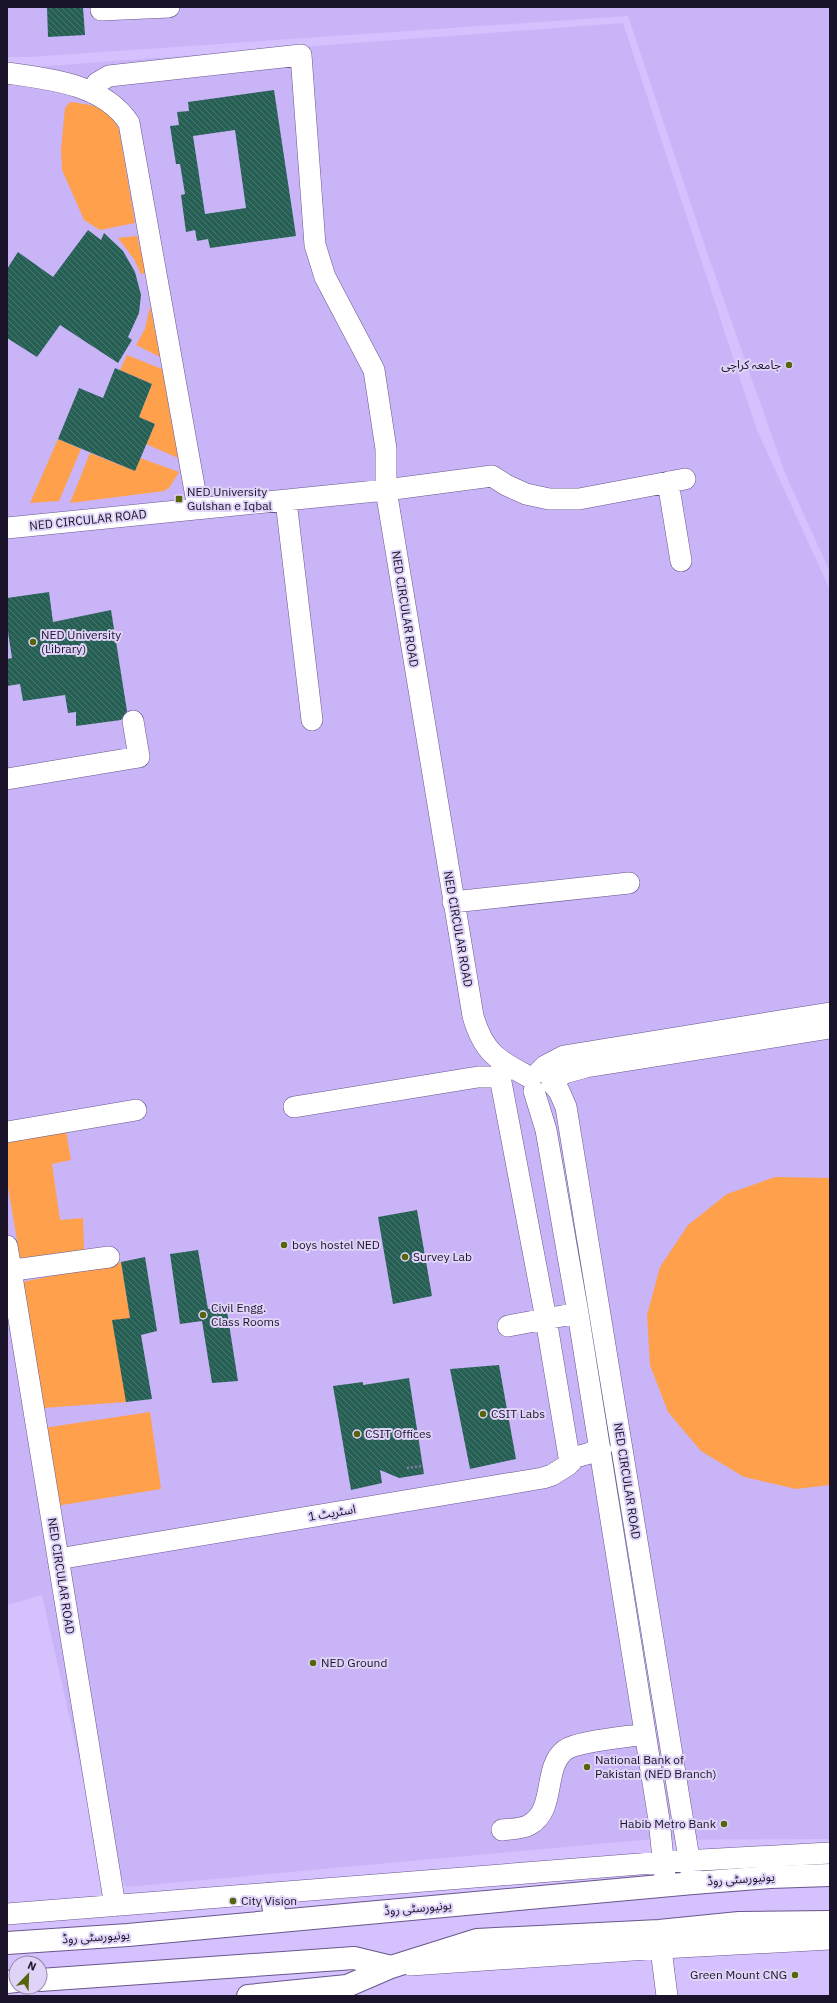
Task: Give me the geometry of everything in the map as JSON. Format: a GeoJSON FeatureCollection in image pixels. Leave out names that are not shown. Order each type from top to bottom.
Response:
{"type":"FeatureCollection","features":[{"type":"Feature","properties":{"kind":"main road","name":"یونیورسٹی روڈ"},"geometry":{"type":"LineString","coordinates":[[7,1943],[128,1935],[693,1883],[770,1877],[830,1875]]}},
{"type":"Feature","properties":{"kind":"main road"},"geometry":{"type":"LineString","coordinates":[[272,1894],[275,1921]]}},
{"type":"Feature","properties":{"kind":"main road"},"geometry":{"type":"LineString","coordinates":[[248,1996],[347,1986],[391,1967],[477,1940],[660,1939],[739,1924],[830,1922]]}},
{"type":"Feature","properties":{"kind":"main road"},"geometry":{"type":"LineString","coordinates":[[48,1980],[354,1958],[391,1967]]}},
{"type":"Feature","properties":{"kind":"street"},"geometry":{"type":"LineString","coordinates":[[101,10],[168,7]]}},
{"type":"Feature","properties":{"kind":"street"},"geometry":{"type":"LineString","coordinates":[[93,93],[98,83],[109,76],[301,55],[316,245],[325,277],[374,370],[386,449],[386,490],[492,476],[506,486],[526,494],[550,499],[579,499],[677,481],[680,561]]}},
{"type":"Feature","properties":{"kind":"street"},"geometry":{"type":"LineString","coordinates":[[7,73],[58,82],[93,93],[116,106],[129,123],[198,508]]}},
{"type":"Feature","properties":{"kind":"street","name":"NED CIRCULAR ROAD"},"geometry":{"type":"LineString","coordinates":[[7,528],[386,490],[472,1016],[484,1045],[505,1071],[539,1081],[559,1091],[566,1107],[693,1883]]}},
{"type":"Feature","properties":{"kind":"street"},"geometry":{"type":"LineString","coordinates":[[286,501],[312,720]]}},
{"type":"Feature","properties":{"kind":"street"},"geometry":{"type":"LineString","coordinates":[[7,779],[139,757],[132,722]]}},
{"type":"Feature","properties":{"kind":"street"},"geometry":{"type":"LineString","coordinates":[[453,902],[629,883]]}},
{"type":"Feature","properties":{"kind":"street"},"geometry":{"type":"LineString","coordinates":[[539,1081],[545,1066],[564,1056],[830,1013]]}},
{"type":"Feature","properties":{"kind":"street"},"geometry":{"type":"LineString","coordinates":[[539,1081],[586,1068],[830,1028]]}},
{"type":"Feature","properties":{"kind":"street"},"geometry":{"type":"LineString","coordinates":[[294,1107],[478,1077],[505,1071],[570,1463]]}},
{"type":"Feature","properties":{"kind":"street","name":"NED CIRCULAR ROAD"},"geometry":{"type":"LineString","coordinates":[[539,1081],[546,1130],[601,1450],[646,1734],[665,1862],[666,1886]]}},
{"type":"Feature","properties":{"kind":"street"},"geometry":{"type":"LineString","coordinates":[[7,1132],[136,1110]]}},
{"type":"Feature","properties":{"kind":"street","name":"NED CIRCULAR ROAD"},"geometry":{"type":"LineString","coordinates":[[7,1246],[8,1271],[58,1559],[115,1906]]}},
{"type":"Feature","properties":{"kind":"street"},"geometry":{"type":"LineString","coordinates":[[8,1271],[109,1257]]}},
{"type":"Feature","properties":{"kind":"street"},"geometry":{"type":"LineString","coordinates":[[508,1326],[578,1314]]}},
{"type":"Feature","properties":{"kind":"street","name":"اسٹریٹ 1"},"geometry":{"type":"LineString","coordinates":[[58,1559],[542,1478],[552,1475],[576,1457],[601,1450]]}},
{"type":"Feature","properties":{"kind":"street"},"geometry":{"type":"LineString","coordinates":[[502,1830],[529,1826],[537,1818],[545,1805],[552,1774],[559,1756],[567,1749],[584,1744],[646,1734]]}},
{"type":"Feature","properties":{"kind":"street"},"geometry":{"type":"LineString","coordinates":[[7,1914],[665,1862],[830,1853]]}},
{"type":"Feature","properties":{"kind":"street"},"geometry":{"type":"LineString","coordinates":[[667,1996],[660,1939],[830,1939]]}},
{"type":"Feature","properties":{"kind":"path"},"geometry":{"type":"LineString","coordinates":[[407,1468],[423,1466]]}},
{"type":"Feature","properties":{"kind":"shaded area","name":"جامعہ کراچی"},"geometry":{"type":"Polygon","coordinates":[[[7,7],[830,7],[830,572],[785,473],[709,258],[628,16],[29,57],[7,57],[7,7]]]}},
{"type":"Feature","properties":{"kind":"shaded area"},"geometry":{"type":"Polygon","coordinates":[[[623,23],[757,430],[830,590],[830,1839],[642,1840],[126,1887],[89,1804],[42,1595],[7,1605],[7,69],[623,23]]]}},
{"type":"Feature","properties":{"kind":"shaded area"},"geometry":{"type":"Polygon","coordinates":[[[70,102],[86,104],[99,108],[105,111],[115,122],[119,130],[135,223],[100,230],[84,220],[62,170],[61,150],[65,108],[70,102]]]}},
{"type":"Feature","properties":{"kind":"shaded area"},"geometry":{"type":"Polygon","coordinates":[[[137,236],[146,273],[141,274],[134,259],[118,238],[137,236]]]}},
{"type":"Feature","properties":{"kind":"shaded area"},"geometry":{"type":"Polygon","coordinates":[[[150,306],[160,357],[136,345],[145,329],[150,306]]]}},
{"type":"Feature","properties":{"kind":"shaded area"},"geometry":{"type":"Polygon","coordinates":[[[127,355],[162,369],[178,458],[146,444],[155,424],[139,417],[152,384],[120,370],[127,355]]]}},
{"type":"Feature","properties":{"kind":"shaded area"},"geometry":{"type":"Polygon","coordinates":[[[58,439],[81,449],[59,501],[30,503],[58,439]]]}},
{"type":"Feature","properties":{"kind":"shaded area"},"geometry":{"type":"Polygon","coordinates":[[[90,453],[135,471],[140,458],[179,472],[169,488],[164,491],[70,503],[90,453]]]}},
{"type":"Feature","properties":{"kind":"shaded area"},"geometry":{"type":"Polygon","coordinates":[[[66,1131],[71,1160],[52,1164],[60,1220],[83,1218],[84,1251],[20,1258],[7,1181],[7,1143],[66,1131]]]}},
{"type":"Feature","properties":{"kind":"shaded area"},"geometry":{"type":"Polygon","coordinates":[[[775,1177],[830,1178],[830,1485],[796,1489],[744,1477],[701,1451],[668,1412],[650,1365],[647,1315],[660,1267],[688,1225],[727,1194],[775,1177]]]}},
{"type":"Feature","properties":{"kind":"shaded area"},"geometry":{"type":"Polygon","coordinates":[[[121,1262],[130,1318],[126,1402],[43,1408],[22,1282],[121,1262]]]}},
{"type":"Feature","properties":{"kind":"shaded area"},"geometry":{"type":"Polygon","coordinates":[[[150,1412],[161,1489],[56,1506],[43,1428],[150,1412]]]}},
{"type":"Feature","properties":{"kind":"building"},"geometry":{"type":"Polygon","coordinates":[[[47,7],[83,7],[85,35],[48,37],[47,7]]]}},
{"type":"Feature","properties":{"kind":"building"},"geometry":{"type":"Polygon","coordinates":[[[274,90],[296,236],[210,248],[208,239],[197,241],[195,230],[186,232],[181,195],[185,194],[180,164],[176,164],[170,126],[179,125],[177,112],[189,111],[188,102],[274,90]],[[235,130],[193,136],[205,214],[246,208],[235,130]]]}},
{"type":"Feature","properties":{"kind":"building"},"geometry":{"type":"Polygon","coordinates":[[[88,230],[101,240],[104,233],[123,251],[135,272],[141,295],[139,313],[128,337],[132,340],[118,363],[60,325],[37,357],[7,338],[7,269],[18,252],[53,277],[88,230]]]}},
{"type":"Feature","properties":{"kind":"building"},"geometry":{"type":"Polygon","coordinates":[[[115,368],[152,384],[139,417],[155,424],[135,471],[58,439],[79,388],[103,398],[115,368]]]}},
{"type":"Feature","properties":{"kind":"building"},"geometry":{"type":"Polygon","coordinates":[[[49,592],[53,622],[111,610],[127,711],[121,720],[76,726],[76,712],[68,713],[65,695],[23,701],[20,684],[7,686],[7,659],[12,658],[7,626],[7,598],[49,592]]]}},
{"type":"Feature","properties":{"kind":"building","name":"Survey Lab"},"geometry":{"type":"Polygon","coordinates":[[[417,1210],[432,1296],[393,1304],[378,1217],[417,1210]]]}},
{"type":"Feature","properties":{"kind":"building","name":"Civil Engg. Class Rooms"},"geometry":{"type":"Polygon","coordinates":[[[198,1250],[208,1309],[226,1305],[238,1381],[212,1383],[202,1321],[180,1324],[170,1254],[198,1250]]]}},
{"type":"Feature","properties":{"kind":"building"},"geometry":{"type":"Polygon","coordinates":[[[145,1257],[157,1331],[141,1335],[152,1399],[126,1402],[112,1320],[130,1318],[121,1262],[145,1257]]]}},
{"type":"Feature","properties":{"kind":"building","name":"CSIT Labs"},"geometry":{"type":"Polygon","coordinates":[[[499,1365],[516,1459],[470,1469],[450,1369],[499,1365]]]}},
{"type":"Feature","properties":{"kind":"building"},"geometry":{"type":"Polygon","coordinates":[[[409,1378],[424,1474],[399,1478],[380,1470],[382,1483],[351,1490],[333,1386],[363,1382],[363,1385],[409,1378]]]}},
{"type":"Feature","properties":{"kind":"place","name":"جامعہ کراچی"},"geometry":{"type":"Point","coordinates":[789,365]}},
{"type":"Feature","properties":{"kind":"place","name":"NED University Gulshan e Iqbal"},"geometry":{"type":"Point","coordinates":[179,499]}},
{"type":"Feature","properties":{"kind":"place","name":"NED University (Library)"},"geometry":{"type":"Point","coordinates":[33,642]}},
{"type":"Feature","properties":{"kind":"place","name":"boys hostel NED"},"geometry":{"type":"Point","coordinates":[284,1245]}},
{"type":"Feature","properties":{"kind":"place","name":"Survey Lab"},"geometry":{"type":"Point","coordinates":[405,1257]}},
{"type":"Feature","properties":{"kind":"place","name":"Civil Engg. Class Rooms"},"geometry":{"type":"Point","coordinates":[203,1315]}},
{"type":"Feature","properties":{"kind":"place","name":"CSIT Labs"},"geometry":{"type":"Point","coordinates":[483,1414]}},
{"type":"Feature","properties":{"kind":"place","name":"CSIT Offices"},"geometry":{"type":"Point","coordinates":[357,1434]}},
{"type":"Feature","properties":{"kind":"place","name":"NED Ground"},"geometry":{"type":"Point","coordinates":[313,1663]}},
{"type":"Feature","properties":{"kind":"place","name":"National Bank of Pakistan (NED Branch)"},"geometry":{"type":"Point","coordinates":[587,1767]}},
{"type":"Feature","properties":{"kind":"place","name":"Habib Metro Bank"},"geometry":{"type":"Point","coordinates":[724,1824]}},
{"type":"Feature","properties":{"kind":"place","name":"City Vision"},"geometry":{"type":"Point","coordinates":[233,1901]}},
{"type":"Feature","properties":{"kind":"place","name":"Green Mount CNG"},"geometry":{"type":"Point","coordinates":[795,1975]}}]}
